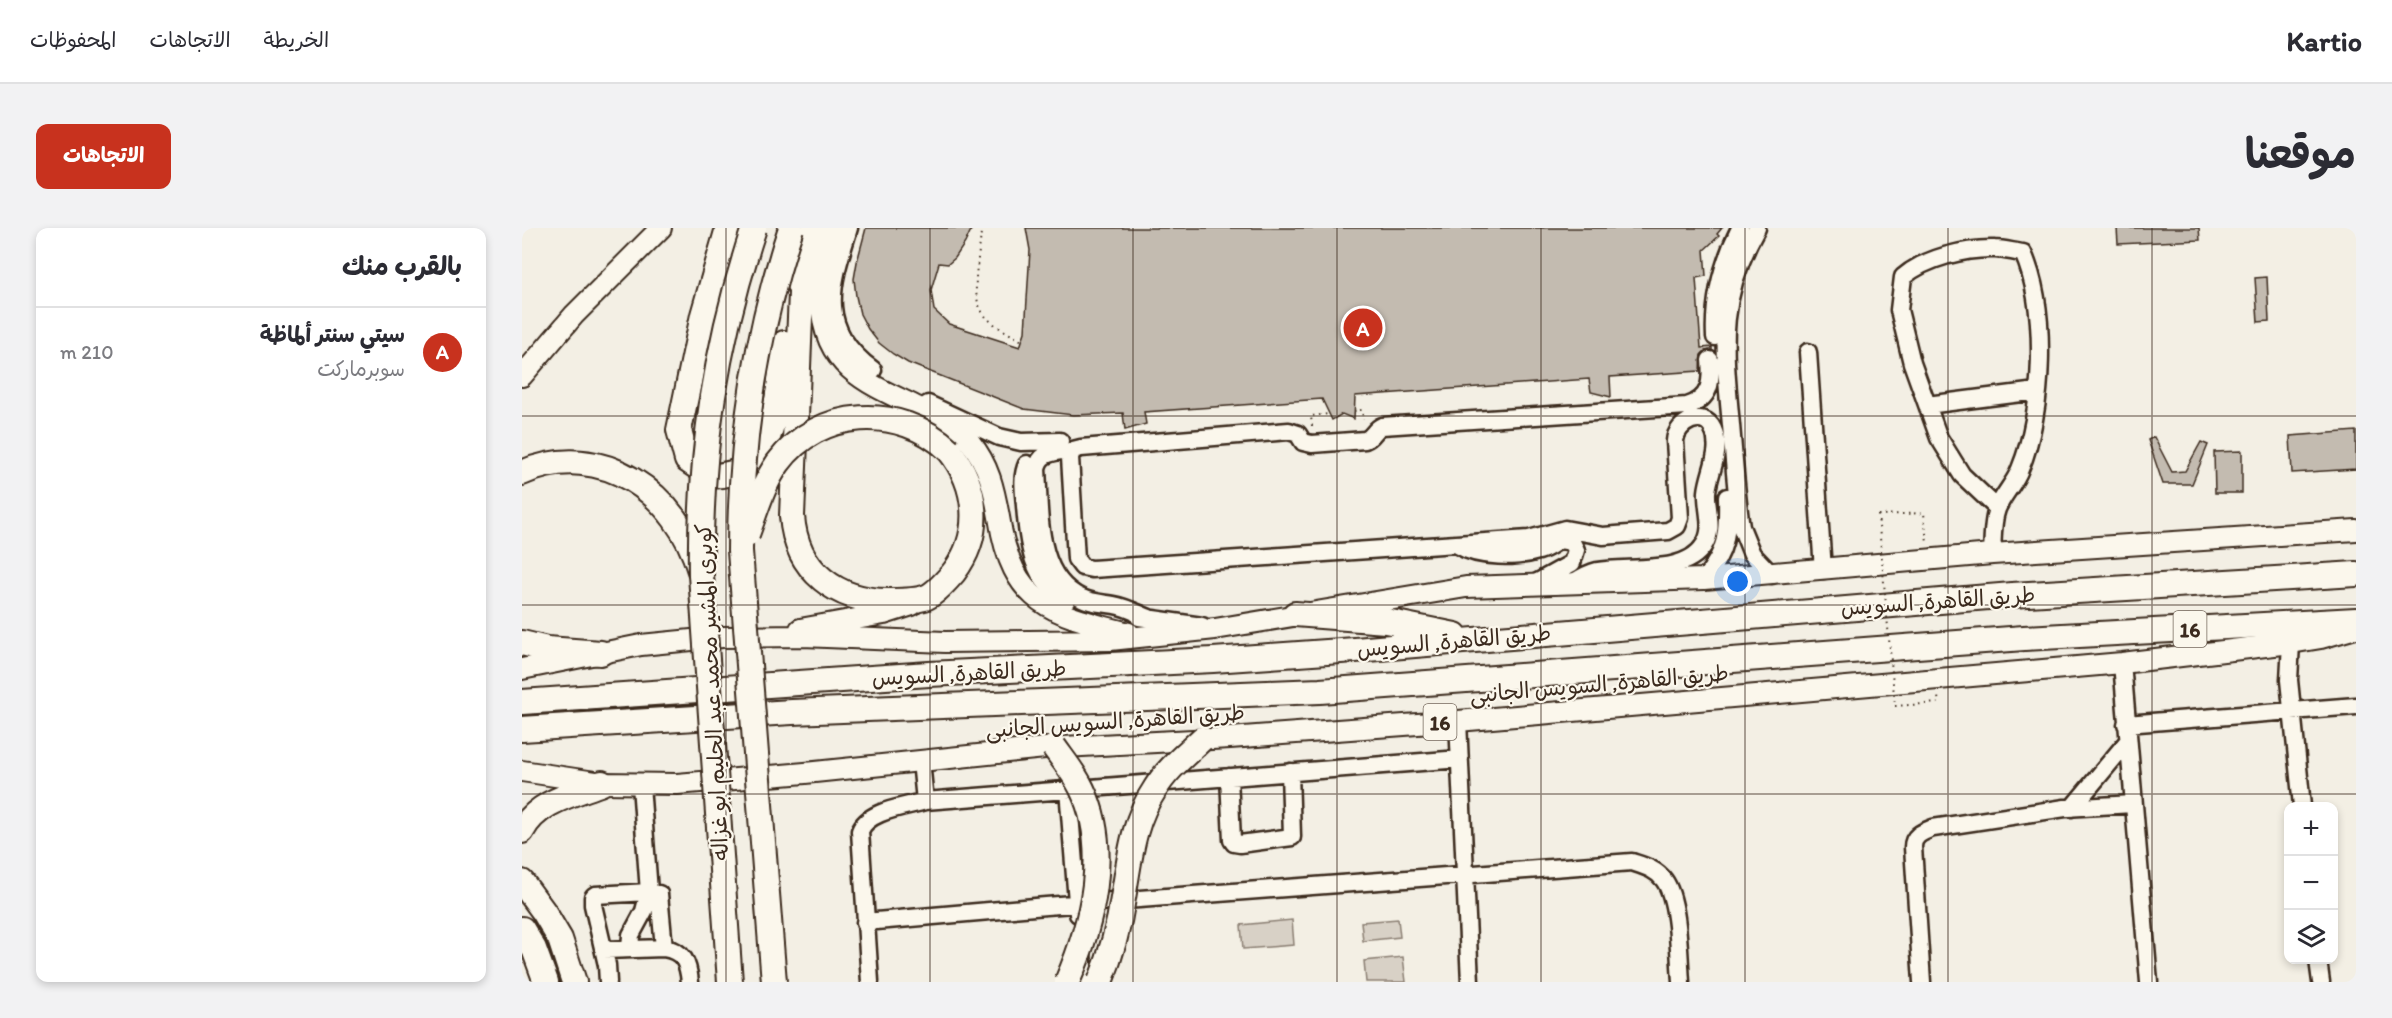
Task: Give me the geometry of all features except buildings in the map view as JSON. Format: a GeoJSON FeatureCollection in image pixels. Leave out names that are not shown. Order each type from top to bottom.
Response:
{"type":"FeatureCollection","features":[{"type":"Feature","properties":{"kind":"highway"},"geometry":{"type":"LineString","coordinates":[[728,228],[703,315],[679,430],[687,460],[711,476],[730,473],[751,465],[763,448],[774,414],[786,330],[814,228]]}},
{"type":"Feature","properties":{"kind":"highway","name":"كوبرى المشير محمد عبد الحليم ابو غزاله"},"geometry":{"type":"LineString","coordinates":[[730,982],[701,575],[702,486],[711,397],[729,309],[754,228]]}},
{"type":"Feature","properties":{"kind":"highway","name":"كوبرى المشير محمد عبد الحليم ابو غزاله"},"geometry":{"type":"LineString","coordinates":[[774,982],[741,551],[743,458],[753,377],[771,293],[791,228]]}},
{"type":"Feature","properties":{"kind":"highway"},"geometry":{"type":"LineString","coordinates":[[741,551],[771,474],[787,451],[821,427],[854,418],[888,419],[915,427],[949,450],[957,460],[969,485],[973,505],[973,525],[969,545],[959,565],[945,582],[927,597],[900,601],[880,601],[859,597],[833,588],[806,563],[796,540],[792,516],[802,268]]}},
{"type":"Feature","properties":{"kind":"highway"},"geometry":{"type":"LineString","coordinates":[[522,473],[548,465],[578,463],[603,467],[634,480],[660,501],[682,528],[701,575]]}},
{"type":"Feature","properties":{"kind":"highway","name":"طريق القاهرة, السويس"},"geometry":{"type":"LineString","coordinates":[[522,702],[929,674],[1225,659],[2012,595],[2356,574]]}},
{"type":"Feature","properties":{"kind":"highway"},"geometry":{"type":"LineString","coordinates":[[1295,614],[1386,621],[1474,640]]}},
{"type":"Feature","properties":{"kind":"highway","name":"طريق القاهرة, السويس"},"geometry":{"type":"LineString","coordinates":[[522,729],[792,712],[1320,691],[2024,638],[2356,620]]}},
{"type":"Feature","properties":{"kind":"highway"},"geometry":{"type":"LineString","coordinates":[[522,643],[547,649],[601,653]]}},
{"type":"Feature","properties":{"kind":"highway"},"geometry":{"type":"LineString","coordinates":[[1100,982],[1118,925],[1129,853],[1139,819],[1165,775],[1202,739]]}},
{"type":"Feature","properties":{"kind":"highway"},"geometry":{"type":"LineString","coordinates":[[1053,747],[1082,789],[1095,835],[1093,898],[1082,944],[1067,982]]}},
{"type":"Feature","properties":{"kind":"highway"},"geometry":{"type":"LineString","coordinates":[[522,831],[530,819],[546,806],[602,783]]}},
{"type":"Feature","properties":{"kind":"highway"},"geometry":{"type":"LineString","coordinates":[[522,882],[560,939],[574,982]]}},
{"type":"Feature","properties":{"kind":"highway"},"geometry":{"type":"LineString","coordinates":[[522,929],[534,949],[546,982]]}},
{"type":"Feature","properties":{"kind":"main road"},"geometry":{"type":"LineString","coordinates":[[522,376],[574,315],[661,228]]}},
{"type":"Feature","properties":{"kind":"main road"},"geometry":{"type":"LineString","coordinates":[[832,228],[824,260],[821,289],[826,334],[835,353],[849,369],[865,381],[953,426],[982,456],[991,478],[1005,550],[1020,582],[1032,595],[1046,606],[1076,620],[1148,627]]}},
{"type":"Feature","properties":{"kind":"main road","name":"طريق القاهرة, السويس"},"geometry":{"type":"LineString","coordinates":[[762,635],[979,643],[1074,642],[1148,627],[1215,628],[1432,591],[1534,584],[1569,585],[1772,575],[1992,554],[2356,530]]}},
{"type":"Feature","properties":{"kind":"main road"},"geometry":{"type":"LineString","coordinates":[[522,669],[681,640],[762,635],[884,614],[927,597]]}},
{"type":"Feature","properties":{"kind":"main road","name":"طريق القاهرة, السويس الجانبى"},"geometry":{"type":"LineString","coordinates":[[522,771],[602,783],[641,785],[770,776],[1053,747],[1458,721],[2122,663],[2291,643],[2321,638],[2356,628]]}},
{"type":"Feature","properties":{"kind":"street"},"geometry":{"type":"LineString","coordinates":[[849,228],[834,280],[833,312],[847,345],[873,370]]}},
{"type":"Feature","properties":{"kind":"street"},"geometry":{"type":"LineString","coordinates":[[1569,585],[1596,572],[1674,565],[1691,559],[1698,553],[1704,545],[1710,528],[1707,491],[1716,453],[1714,432],[1709,423],[1691,420],[1682,424],[1676,432],[1680,518],[1673,529],[1603,536],[1565,529],[1537,538],[1092,569],[1087,569],[1078,563],[1076,554],[1071,453],[1077,448],[1289,431],[1298,434],[1307,444],[1314,444],[1365,440],[1382,426],[1688,405],[1701,399],[1708,391],[1711,380],[1709,330],[1723,270],[1740,228]]}},
{"type":"Feature","properties":{"kind":"street"},"geometry":{"type":"LineString","coordinates":[[1756,228],[1732,282],[1725,321],[1725,351],[1741,527],[1752,554],[1772,575]]}},
{"type":"Feature","properties":{"kind":"street"},"geometry":{"type":"LineString","coordinates":[[1992,554],[1994,519],[1997,508],[2020,470],[2035,413],[2039,372],[2039,319],[2031,272],[2023,253],[1995,249],[1950,255],[1916,266],[1903,277],[1899,310],[1912,363],[1939,438],[1962,475],[1997,508]]}},
{"type":"Feature","properties":{"kind":"street"},"geometry":{"type":"LineString","coordinates":[[1704,579],[1718,562],[1728,529],[1726,469],[1715,352],[1715,305]]}},
{"type":"Feature","properties":{"kind":"street"},"geometry":{"type":"LineString","coordinates":[[1808,352],[1823,570]]}},
{"type":"Feature","properties":{"kind":"street"},"geometry":{"type":"LineString","coordinates":[[1927,405],[2037,391]]}},
{"type":"Feature","properties":{"kind":"street"},"geometry":{"type":"LineString","coordinates":[[896,397],[942,409],[999,437],[1061,446],[1044,455],[1037,469],[1042,539],[1056,576],[1068,590],[1084,599],[1127,608],[1148,627]]}},
{"type":"Feature","properties":{"kind":"street"},"geometry":{"type":"LineString","coordinates":[[1027,464],[1023,481],[1028,538],[1034,562],[1039,573],[1053,591],[1073,603]]}},
{"type":"Feature","properties":{"kind":"street"},"geometry":{"type":"LineString","coordinates":[[1456,544],[1474,553],[1494,555],[1532,553],[1560,540],[1572,542],[1576,550],[1572,562],[1534,584]]}},
{"type":"Feature","properties":{"kind":"street"},"geometry":{"type":"LineString","coordinates":[[1091,610],[1148,627]]}},
{"type":"Feature","properties":{"kind":"street"},"geometry":{"type":"LineString","coordinates":[[2291,643],[2289,680],[2301,802]]}},
{"type":"Feature","properties":{"kind":"street"},"geometry":{"type":"LineString","coordinates":[[2122,663],[2149,982]]}},
{"type":"Feature","properties":{"kind":"street"},"geometry":{"type":"LineString","coordinates":[[2126,724],[2356,706]]}},
{"type":"Feature","properties":{"kind":"street"},"geometry":{"type":"LineString","coordinates":[[1458,721],[1470,982]]}},
{"type":"Feature","properties":{"kind":"street"},"geometry":{"type":"LineString","coordinates":[[2072,808],[2127,742]]}},
{"type":"Feature","properties":{"kind":"street"},"geometry":{"type":"LineString","coordinates":[[870,982],[860,831],[862,824],[877,815],[925,801],[1460,759]]}},
{"type":"Feature","properties":{"kind":"street"},"geometry":{"type":"LineString","coordinates":[[921,761],[925,801]]}},
{"type":"Feature","properties":{"kind":"street"},"geometry":{"type":"LineString","coordinates":[[1229,777],[1232,840],[1240,844],[1292,837],[1290,772]]}},
{"type":"Feature","properties":{"kind":"street"},"geometry":{"type":"LineString","coordinates":[[630,949],[631,935],[644,911],[649,892],[641,785]]}},
{"type":"Feature","properties":{"kind":"street"},"geometry":{"type":"LineString","coordinates":[[1068,789],[1084,982]]}},
{"type":"Feature","properties":{"kind":"street"},"geometry":{"type":"LineString","coordinates":[[1922,982],[1913,847],[1913,842],[1919,834],[1933,828],[2072,808],[2133,804]]}},
{"type":"Feature","properties":{"kind":"street"},"geometry":{"type":"LineString","coordinates":[[865,922],[1464,873],[1632,862],[1650,867],[1664,880],[1671,894],[1676,921],[1681,982]]}},
{"type":"Feature","properties":{"kind":"street"},"geometry":{"type":"LineString","coordinates":[[608,982],[593,897],[600,894],[657,892],[660,896],[664,948]]}},
{"type":"Feature","properties":{"kind":"street"},"geometry":{"type":"LineString","coordinates":[[604,950],[674,949],[685,958],[690,982]]}},
{"type":"Feature","properties":{"kind":"street"},"geometry":{"type":"LineString","coordinates":[[2319,964],[2321,982]]}},
{"type":"Feature","properties":{"kind":"path"},"geometry":{"type":"LineString","coordinates":[[981,228],[975,284],[979,307],[988,320],[1022,341]]}},
{"type":"Feature","properties":{"kind":"path"},"geometry":{"type":"LineString","coordinates":[[1314,444],[1311,416],[1329,414]]}},
{"type":"Feature","properties":{"kind":"path"},"geometry":{"type":"LineString","coordinates":[[1929,560],[1924,513],[1878,515],[1895,706],[1938,703]]}},
{"type":"Feature","properties":{"kind":"shaded area"},"geometry":{"type":"Polygon","coordinates":[[[1398,919],[1400,937],[1363,941],[1361,922],[1398,919]]]}},
{"type":"Feature","properties":{"kind":"shaded area"},"geometry":{"type":"Polygon","coordinates":[[[1292,920],[1294,945],[1243,949],[1241,925],[1292,920]]]}},
{"type":"Feature","properties":{"kind":"shaded area"},"geometry":{"type":"Polygon","coordinates":[[[1403,957],[1406,982],[1366,982],[1364,961],[1403,957]]]}},
{"type":"Feature","properties":{"kind":"place","name":"سيتي سنتر ألماظة"},"geometry":{"type":"Point","coordinates":[1363,328]}}]}
